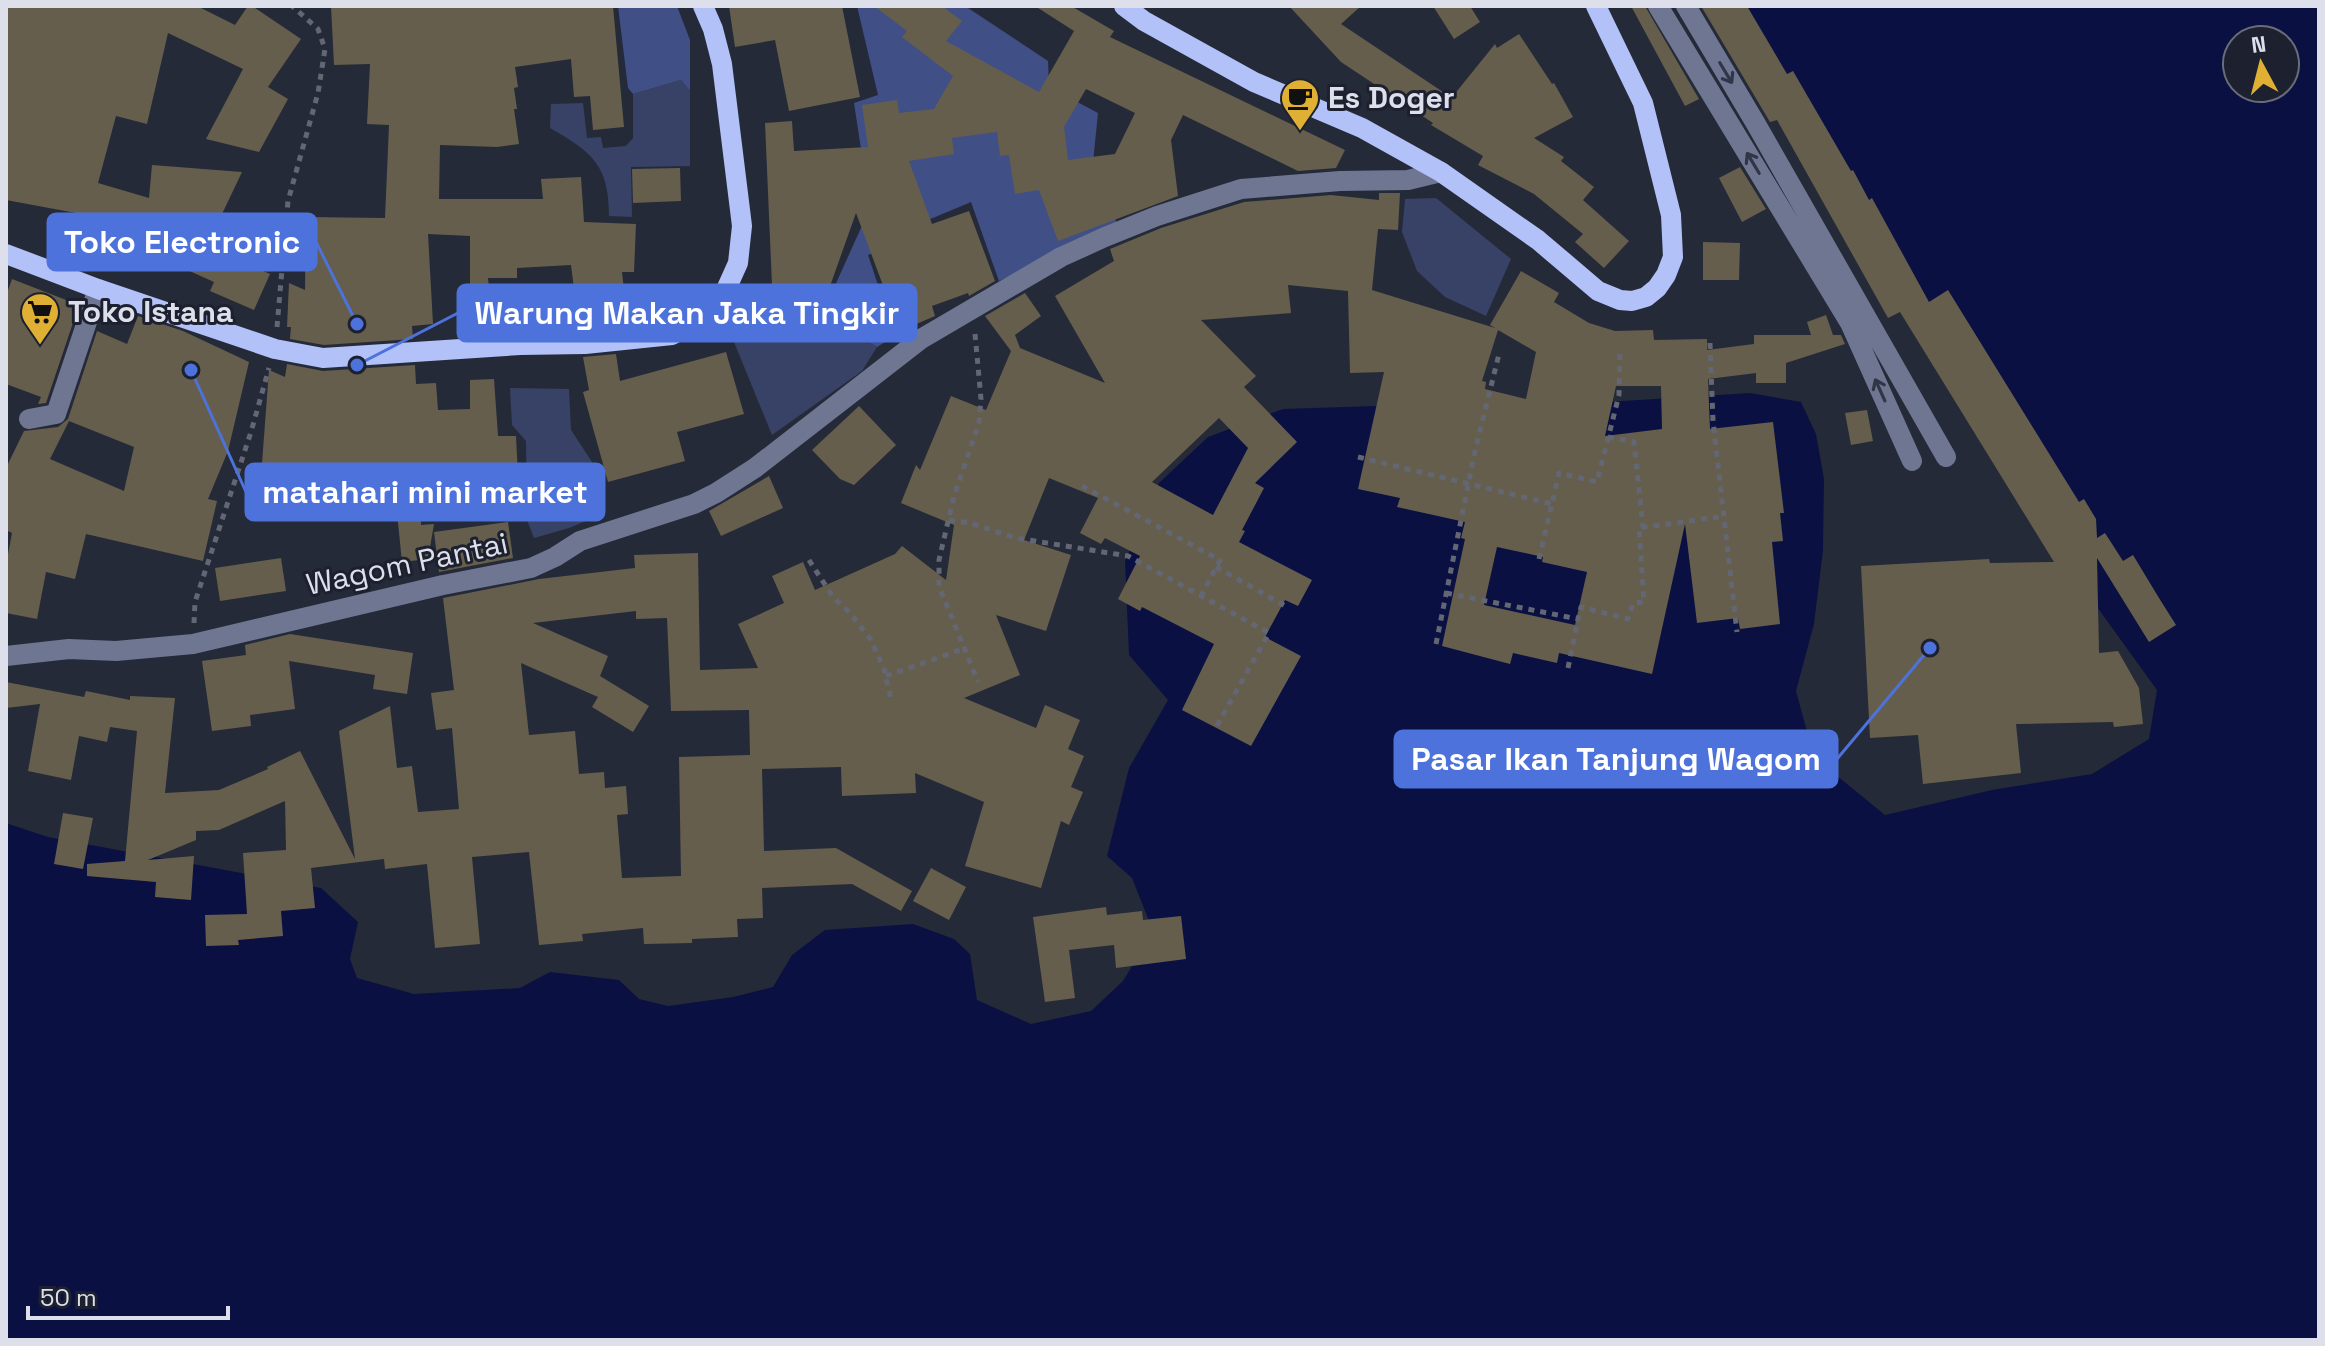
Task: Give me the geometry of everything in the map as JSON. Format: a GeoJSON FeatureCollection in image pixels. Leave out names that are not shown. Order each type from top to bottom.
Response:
{"type":"FeatureCollection","features":[{"type":"Feature","properties":{"kind":"main road"},"geometry":{"type":"LineString","coordinates":[[6,254],[275,349],[323,358],[520,345],[585,344],[672,335],[697,322],[720,303],[738,263],[742,226],[722,64],[703,6]]}},
{"type":"Feature","properties":{"kind":"main road"},"geometry":{"type":"LineString","coordinates":[[1124,6],[1144,21],[1254,82],[1362,128],[1441,172],[1538,240],[1609,297],[1632,301],[1646,297],[1657,288],[1673,257],[1666,189],[1643,103],[1596,6]]}},
{"type":"Feature","properties":{"kind":"street"},"geometry":{"type":"LineString","coordinates":[[1658,6],[1736,136],[1946,457]]}},
{"type":"Feature","properties":{"kind":"street"},"geometry":{"type":"LineString","coordinates":[[1686,6],[1756,124],[1860,323],[1912,461]]}},
{"type":"Feature","properties":{"kind":"street"},"geometry":{"type":"LineString","coordinates":[[1736,136],[1756,124]]}},
{"type":"Feature","properties":{"kind":"street","name":"Wagom Pantai"},"geometry":{"type":"LineString","coordinates":[[6,656],[69,649],[116,651],[193,644],[427,588],[531,568],[580,541],[694,504],[716,493],[789,443],[921,339],[1072,252],[1157,216],[1241,189],[1340,181],[1408,180],[1441,172]]}},
{"type":"Feature","properties":{"kind":"street"},"geometry":{"type":"LineString","coordinates":[[29,419],[56,414],[98,289]]}},
{"type":"Feature","properties":{"kind":"path"},"geometry":{"type":"LineString","coordinates":[[969,310],[975,333],[981,399],[979,423],[962,469],[939,560],[939,586],[978,682]]}},
{"type":"Feature","properties":{"kind":"path"},"geometry":{"type":"LineString","coordinates":[[1710,343],[1713,421],[1737,632]]}},
{"type":"Feature","properties":{"kind":"path"},"geometry":{"type":"LineString","coordinates":[[1539,559],[1559,473],[1597,482],[1619,395],[1620,353]]}},
{"type":"Feature","properties":{"kind":"path"},"geometry":{"type":"LineString","coordinates":[[1436,644],[1468,484],[1499,354]]}},
{"type":"Feature","properties":{"kind":"path"},"geometry":{"type":"LineString","coordinates":[[1608,437],[1634,442],[1643,527]]}},
{"type":"Feature","properties":{"kind":"path"},"geometry":{"type":"LineString","coordinates":[[1358,457],[1552,504]]}},
{"type":"Feature","properties":{"kind":"path"},"geometry":{"type":"LineString","coordinates":[[1082,486],[1220,560],[1201,596]]}},
{"type":"Feature","properties":{"kind":"path"},"geometry":{"type":"LineString","coordinates":[[1568,668],[1581,607],[1628,619],[1633,603],[1644,602],[1639,528],[1725,516]]}},
{"type":"Feature","properties":{"kind":"path"},"geometry":{"type":"LineString","coordinates":[[949,520],[970,523],[1016,538],[1128,556],[1269,633],[1214,731]]}},
{"type":"Feature","properties":{"kind":"path"},"geometry":{"type":"LineString","coordinates":[[809,560],[833,597],[871,640],[886,676],[891,699]]}},
{"type":"Feature","properties":{"kind":"path"},"geometry":{"type":"LineString","coordinates":[[1216,567],[1287,607]]}},
{"type":"Feature","properties":{"kind":"path"},"geometry":{"type":"LineString","coordinates":[[1446,593],[1578,619]]}},
{"type":"Feature","properties":{"kind":"path"},"geometry":{"type":"LineString","coordinates":[[886,676],[966,648]]}},
{"type":"Feature","properties":{"kind":"shaded area"},"geometry":{"type":"Polygon","coordinates":[[[618,6],[677,6],[690,40],[690,91],[681,80],[633,94],[628,88],[618,6]]]}},
{"type":"Feature","properties":{"kind":"shaded area"},"geometry":{"type":"Polygon","coordinates":[[[857,6],[965,6],[1048,61],[1049,87],[1098,113],[1092,172],[1118,225],[999,281],[971,202],[909,228],[904,242],[868,255],[895,336],[877,347],[839,326],[828,301],[870,208],[854,103],[878,95],[857,6]]]}},
{"type":"Feature","properties":{"kind":"shaded area"},"geometry":{"type":"Polygon","coordinates":[[[1716,6],[2319,6],[2319,1340],[6,1340],[6,823],[48,837],[321,888],[358,922],[350,959],[357,978],[414,994],[520,988],[550,972],[619,980],[639,999],[668,1006],[733,997],[773,987],[792,955],[825,930],[913,924],[954,939],[970,954],[977,1000],[1031,1024],[1091,1011],[1123,981],[1153,931],[1132,878],[1107,856],[1129,768],[1168,700],[1129,655],[1125,561],[1159,483],[1208,437],[1283,409],[1437,404],[1527,407],[1750,393],[1801,402],[1816,434],[1824,479],[1823,550],[1814,624],[1796,691],[1814,757],[1885,815],[1992,790],[2092,774],[2149,739],[2157,690],[2079,582],[1716,6]]]}},
{"type":"Feature","properties":{"kind":"shaded area"},"geometry":{"type":"Polygon","coordinates":[[[681,80],[690,91],[690,166],[631,167],[632,217],[609,216],[606,184],[601,172],[587,153],[550,128],[551,104],[583,103],[587,138],[601,137],[603,148],[626,146],[633,138],[633,94],[681,80]]]}},
{"type":"Feature","properties":{"kind":"shaded area"},"geometry":{"type":"Polygon","coordinates":[[[1436,198],[1511,259],[1486,316],[1445,297],[1417,271],[1402,232],[1405,199],[1436,198]]]}},
{"type":"Feature","properties":{"kind":"shaded area"},"geometry":{"type":"Polygon","coordinates":[[[727,303],[814,314],[877,347],[862,371],[772,435],[732,337],[727,303]]]}},
{"type":"Feature","properties":{"kind":"shaded area"},"geometry":{"type":"Polygon","coordinates":[[[510,388],[569,389],[571,430],[592,462],[605,513],[534,538],[527,520],[526,441],[512,425],[510,388]]]}},
{"type":"Feature","properties":{"kind":"building"},"geometry":{"type":"Polygon","coordinates":[[[6,6],[197,6],[235,25],[248,6],[252,6],[301,39],[268,87],[288,99],[259,152],[206,139],[243,69],[168,33],[147,124],[116,116],[98,183],[149,198],[152,165],[242,172],[212,235],[219,238],[214,250],[270,274],[254,310],[210,291],[214,282],[174,264],[186,238],[132,234],[128,249],[71,232],[76,213],[6,200],[6,6]]]}},
{"type":"Feature","properties":{"kind":"building"},"geometry":{"type":"Polygon","coordinates":[[[331,6],[613,6],[624,127],[593,130],[590,96],[574,97],[571,59],[515,67],[518,87],[514,88],[517,109],[514,109],[519,144],[497,147],[440,145],[439,199],[543,199],[541,179],[581,177],[584,222],[636,224],[634,272],[622,272],[625,299],[576,305],[571,265],[517,268],[517,278],[488,278],[492,319],[470,321],[470,236],[428,234],[433,324],[412,326],[413,339],[324,345],[290,339],[291,327],[287,327],[289,283],[305,290],[306,217],[385,218],[389,125],[367,124],[370,64],[334,65],[331,6]]]}},
{"type":"Feature","properties":{"kind":"building"},"geometry":{"type":"Polygon","coordinates":[[[729,6],[842,6],[860,97],[789,111],[775,40],[735,47],[729,6]]]}},
{"type":"Feature","properties":{"kind":"building"},"geometry":{"type":"Polygon","coordinates":[[[874,6],[942,6],[962,21],[946,41],[1039,92],[1074,31],[1035,6],[1071,6],[1114,31],[1110,37],[1345,150],[1336,168],[1298,171],[1183,115],[1171,140],[1178,196],[1058,241],[1039,190],[1015,194],[1009,155],[1000,156],[997,132],[952,138],[954,154],[909,161],[932,224],[969,211],[995,281],[969,296],[968,293],[932,306],[935,316],[900,331],[856,213],[824,303],[772,285],[765,123],[792,121],[794,151],[868,147],[862,105],[897,100],[899,113],[934,109],[953,76],[902,37],[907,31],[874,6]],[[1086,89],[1064,127],[1068,160],[1115,154],[1135,113],[1086,89]]]}},
{"type":"Feature","properties":{"kind":"building"},"geometry":{"type":"Polygon","coordinates":[[[1289,6],[1361,6],[1341,24],[1449,96],[1453,96],[1495,44],[1497,48],[1519,34],[1554,83],[1573,117],[1534,138],[1564,157],[1561,161],[1594,187],[1583,200],[1629,241],[1604,268],[1575,242],[1583,234],[1534,194],[1478,165],[1483,156],[1431,125],[1433,123],[1341,62],[1289,6]]]}},
{"type":"Feature","properties":{"kind":"building"},"geometry":{"type":"Polygon","coordinates":[[[1433,6],[1470,6],[1480,22],[1454,39],[1433,6]]]}},
{"type":"Feature","properties":{"kind":"building"},"geometry":{"type":"Polygon","coordinates":[[[1631,6],[1645,6],[1699,99],[1685,106],[1631,6]]]}},
{"type":"Feature","properties":{"kind":"building"},"geometry":{"type":"Polygon","coordinates":[[[1701,6],[1747,6],[1787,74],[1793,71],[1869,200],[1872,198],[1929,302],[1948,290],[2079,502],[2084,499],[2096,519],[2097,538],[2105,533],[2123,561],[2133,555],[2176,625],[2149,642],[2097,558],[2099,653],[2118,651],[2139,688],[2143,724],[2114,727],[2113,722],[2016,724],[2021,773],[1923,784],[1918,735],[1870,738],[1861,566],[1989,559],[1990,563],[2054,562],[1900,312],[1888,318],[1777,120],[1770,122],[1701,6]]]}},
{"type":"Feature","properties":{"kind":"building"},"geometry":{"type":"Polygon","coordinates":[[[1740,167],[1766,209],[1742,222],[1719,178],[1740,167]]]}},
{"type":"Feature","properties":{"kind":"building"},"geometry":{"type":"Polygon","coordinates":[[[680,168],[681,201],[633,203],[632,169],[680,168]]]}},
{"type":"Feature","properties":{"kind":"building"},"geometry":{"type":"Polygon","coordinates":[[[1379,193],[1400,193],[1398,230],[1378,229],[1372,290],[1495,328],[1490,325],[1521,271],[1559,293],[1554,302],[1589,323],[1615,331],[1653,330],[1654,340],[1707,339],[1707,350],[1754,344],[1754,335],[1811,335],[1807,322],[1826,315],[1833,335],[1841,335],[1845,344],[1786,363],[1786,383],[1756,383],[1756,373],[1708,379],[1710,429],[1773,422],[1784,513],[1780,513],[1783,541],[1772,542],[1780,624],[1740,629],[1738,618],[1697,623],[1685,524],[1652,674],[1559,653],[1557,663],[1513,653],[1510,664],[1442,646],[1465,539],[1461,538],[1465,522],[1397,507],[1400,498],[1358,489],[1384,372],[1350,373],[1348,291],[1288,285],[1291,313],[1201,320],[1256,376],[1244,387],[1297,442],[1255,483],[1264,488],[1239,542],[1312,580],[1298,606],[1285,600],[1265,637],[1301,656],[1251,746],[1182,710],[1214,644],[1142,607],[1140,611],[1118,599],[1140,556],[1105,538],[1101,544],[1080,533],[1098,498],[1049,478],[1024,540],[1071,555],[1046,631],[996,615],[1020,675],[964,698],[1036,728],[1045,705],[1080,720],[1068,749],[1084,756],[1071,787],[1083,792],[1069,825],[1061,821],[1041,888],[965,866],[984,802],[915,773],[916,793],[842,796],[841,767],[762,769],[764,851],[836,848],[912,891],[901,911],[852,884],[762,888],[763,918],[737,919],[738,937],[692,939],[692,943],[644,944],[643,928],[582,934],[583,941],[539,945],[529,852],[472,857],[480,944],[435,948],[427,864],[385,869],[384,859],[311,868],[315,908],[281,911],[283,936],[238,940],[239,945],[206,946],[205,915],[247,914],[243,853],[286,850],[285,801],[219,830],[196,831],[196,840],[148,860],[194,856],[191,900],[155,897],[156,882],[87,876],[87,864],[125,861],[137,731],[110,727],[107,742],[79,736],[71,780],[28,771],[40,704],[6,708],[6,682],[84,697],[86,691],[130,700],[130,696],[175,698],[165,793],[219,790],[300,751],[355,859],[339,731],[390,706],[397,768],[412,766],[418,812],[459,809],[452,728],[436,730],[431,693],[454,690],[443,598],[539,579],[635,568],[634,555],[698,553],[700,670],[758,668],[738,624],[784,603],[772,576],[803,562],[815,590],[895,554],[902,546],[946,580],[954,525],[901,503],[916,465],[920,470],[951,396],[986,410],[1011,351],[985,316],[1025,293],[1041,316],[1015,335],[1020,348],[1105,383],[1055,296],[1114,261],[1110,249],[1161,228],[1244,202],[1331,195],[1379,200],[1379,193]],[[1498,330],[1482,381],[1486,382],[1485,389],[1526,399],[1536,352],[1498,330]],[[1616,386],[1605,436],[1662,429],[1661,386],[1616,386]],[[1219,418],[1152,482],[1213,515],[1248,448],[1219,418]],[[1497,547],[1484,605],[1575,625],[1587,572],[1542,562],[1543,557],[1497,547]],[[636,611],[533,623],[608,656],[600,676],[649,706],[633,732],[592,707],[598,697],[521,663],[529,735],[575,731],[579,774],[604,772],[605,788],[626,786],[628,814],[617,815],[622,878],[681,876],[679,757],[750,755],[749,710],[671,711],[667,618],[636,619],[636,611]]]}},
{"type":"Feature","properties":{"kind":"building"},"geometry":{"type":"Polygon","coordinates":[[[1703,242],[1740,243],[1739,280],[1703,280],[1703,242]]]}},
{"type":"Feature","properties":{"kind":"building","name":"Toko Istana"},"geometry":{"type":"Polygon","coordinates":[[[12,279],[79,305],[46,403],[38,404],[41,397],[6,384],[6,296],[12,279]]]}},
{"type":"Feature","properties":{"kind":"building"},"geometry":{"type":"Polygon","coordinates":[[[138,316],[183,331],[249,362],[228,451],[208,499],[217,501],[203,561],[86,534],[75,579],[46,572],[37,619],[6,613],[6,565],[12,533],[6,530],[6,468],[24,431],[58,427],[68,419],[97,331],[127,344],[138,316]],[[69,421],[50,459],[124,491],[134,447],[69,421]]]}},
{"type":"Feature","properties":{"kind":"building"},"geometry":{"type":"Polygon","coordinates":[[[726,352],[744,414],[677,432],[685,461],[608,482],[583,392],[589,390],[583,357],[616,354],[620,381],[726,352]]]}},
{"type":"Feature","properties":{"kind":"building"},"geometry":{"type":"Polygon","coordinates":[[[287,364],[323,371],[415,365],[416,384],[436,383],[438,410],[470,409],[470,380],[494,379],[498,436],[516,436],[518,477],[420,480],[421,525],[434,524],[428,559],[402,562],[397,513],[385,514],[385,509],[320,501],[321,494],[260,490],[269,370],[285,377],[287,364]]]}},
{"type":"Feature","properties":{"kind":"building"},"geometry":{"type":"Polygon","coordinates":[[[859,406],[896,445],[854,485],[840,479],[812,450],[859,406]]]}},
{"type":"Feature","properties":{"kind":"building"},"geometry":{"type":"Polygon","coordinates":[[[1867,410],[1873,441],[1851,445],[1845,413],[1867,410]]]}},
{"type":"Feature","properties":{"kind":"building"},"geometry":{"type":"Polygon","coordinates":[[[769,476],[783,508],[721,536],[709,511],[769,476]]]}},
{"type":"Feature","properties":{"kind":"building"},"geometry":{"type":"Polygon","coordinates":[[[508,522],[513,558],[439,572],[434,532],[508,522]]]}},
{"type":"Feature","properties":{"kind":"building"},"geometry":{"type":"Polygon","coordinates":[[[281,558],[286,591],[220,601],[215,568],[281,558]]]}},
{"type":"Feature","properties":{"kind":"building"},"geometry":{"type":"Polygon","coordinates":[[[290,634],[413,653],[407,694],[373,689],[375,675],[289,661],[295,709],[250,715],[251,726],[212,731],[202,661],[246,655],[245,645],[290,634]]]}},
{"type":"Feature","properties":{"kind":"building"},"geometry":{"type":"Polygon","coordinates":[[[63,813],[93,818],[83,869],[54,864],[63,813]]]}},
{"type":"Feature","properties":{"kind":"building"},"geometry":{"type":"Polygon","coordinates":[[[931,868],[966,887],[949,920],[913,901],[931,868]]]}},
{"type":"Feature","properties":{"kind":"building"},"geometry":{"type":"Polygon","coordinates":[[[1106,907],[1107,915],[1142,911],[1143,920],[1181,916],[1186,959],[1116,968],[1114,945],[1069,950],[1075,998],[1045,1002],[1033,917],[1106,907]]]}},
{"type":"Feature","properties":{"kind":"place","name":"Es Doger"},"geometry":{"type":"Point","coordinates":[1300,132]}},
{"type":"Feature","properties":{"kind":"place","name":"Toko Electronic"},"geometry":{"type":"Point","coordinates":[357,324]}},
{"type":"Feature","properties":{"kind":"place","name":"Toko Istana"},"geometry":{"type":"Point","coordinates":[40,346]}},
{"type":"Feature","properties":{"kind":"place","name":"Warung Makan Jaka Tingkir"},"geometry":{"type":"Point","coordinates":[357,365]}},
{"type":"Feature","properties":{"kind":"place","name":"matahari mini market"},"geometry":{"type":"Point","coordinates":[191,370]}},
{"type":"Feature","properties":{"kind":"place","name":"Pasar Ikan Tanjung Wagom"},"geometry":{"type":"Point","coordinates":[1930,648]}}]}
